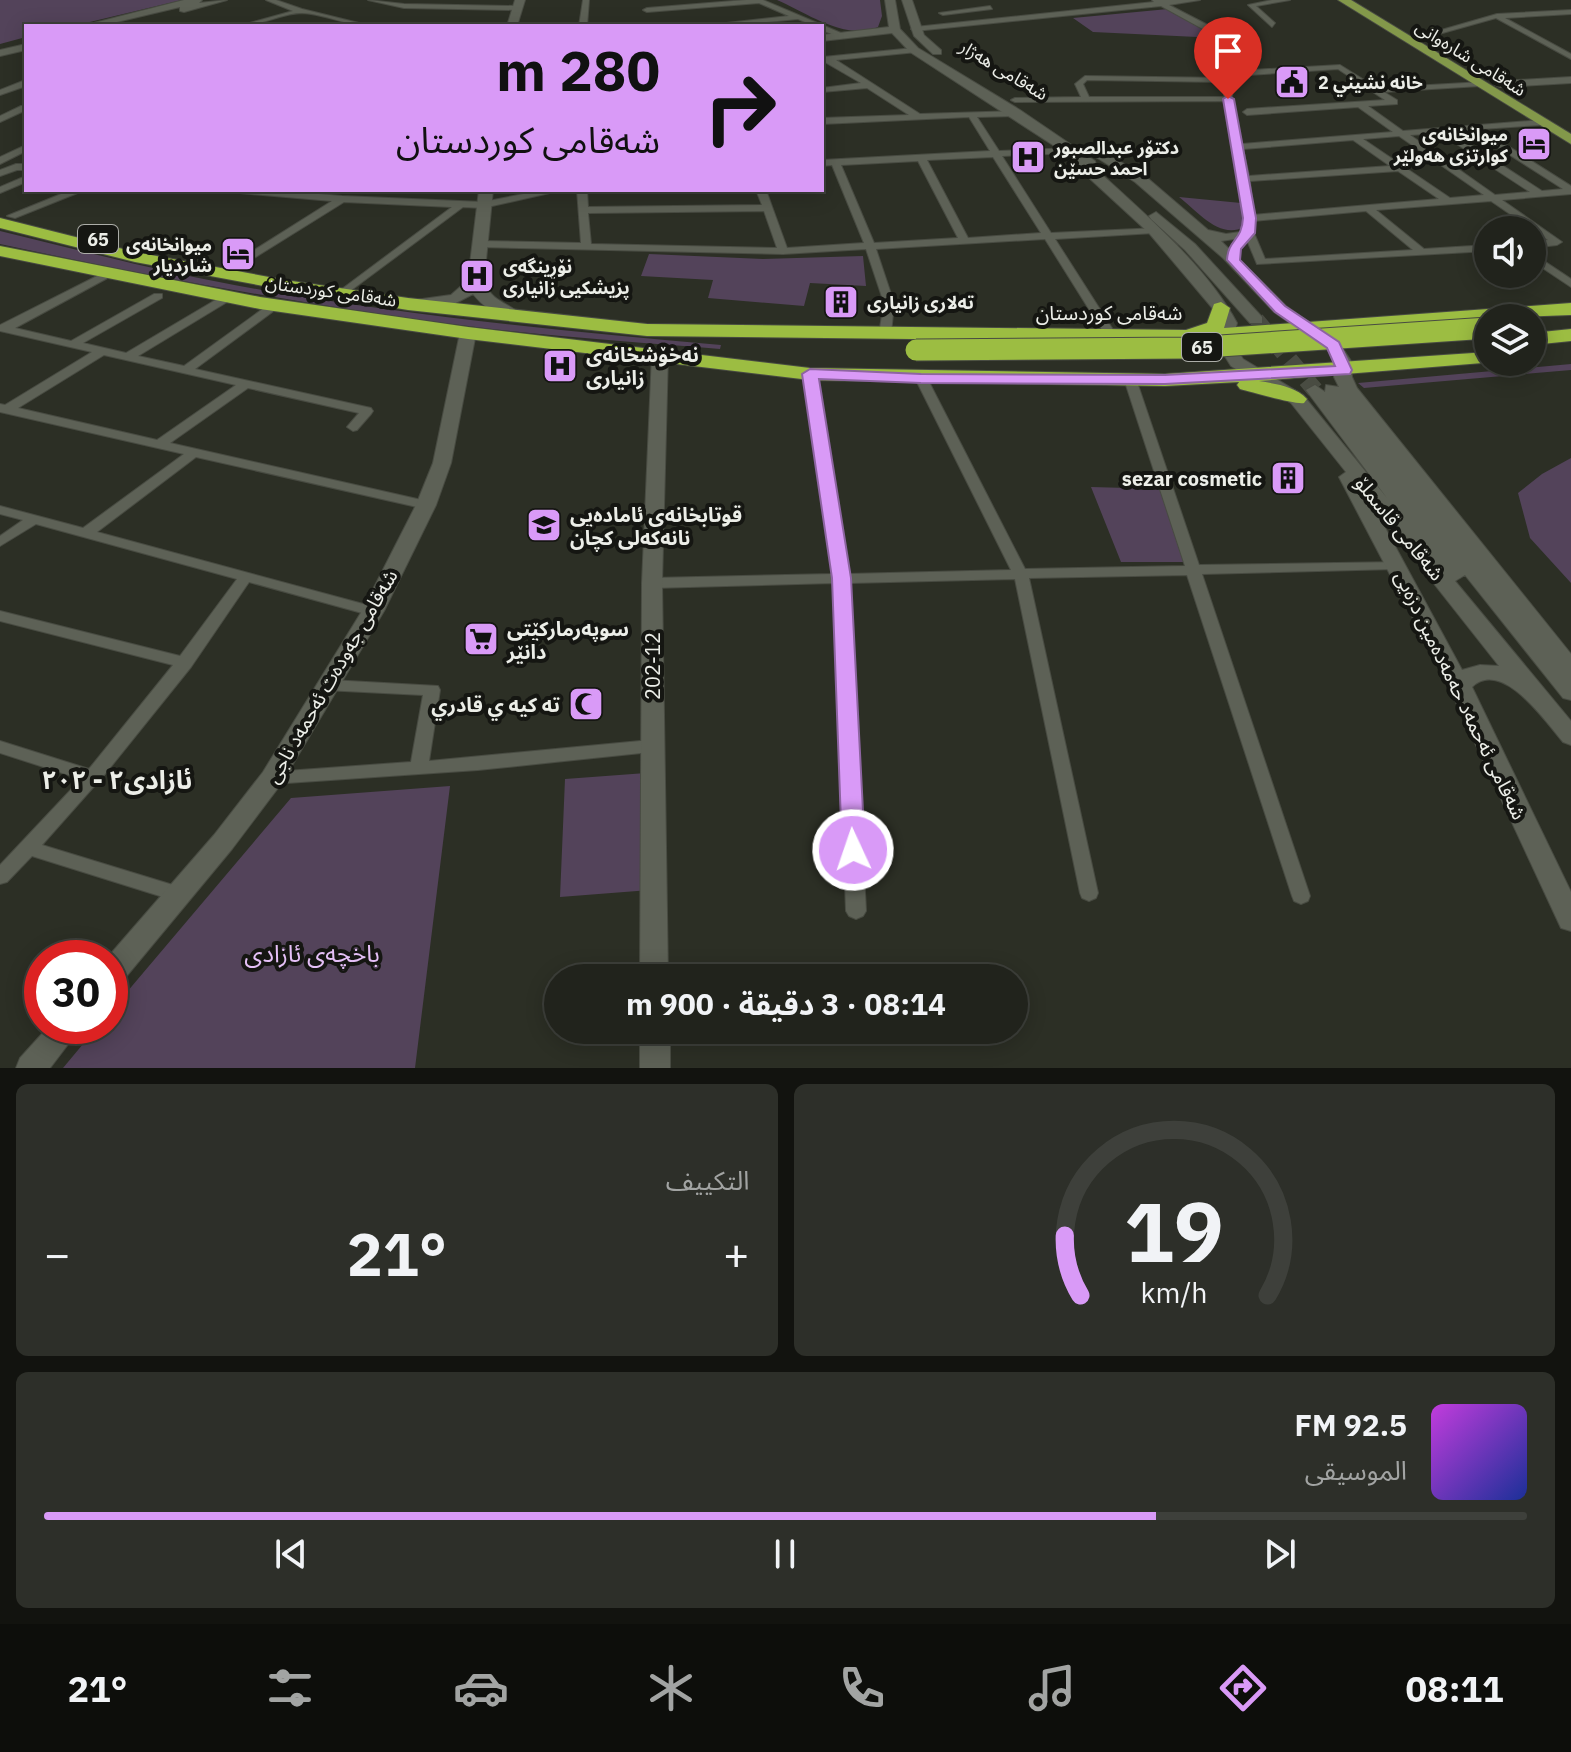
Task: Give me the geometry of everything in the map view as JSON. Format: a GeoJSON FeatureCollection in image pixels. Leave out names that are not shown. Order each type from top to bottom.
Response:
{"type":"FeatureCollection","features":[{"type":"Feature","properties":{"kind":"highway","name":"شەقامی کوردستان"},"geometry":{"type":"LineString","coordinates":[[4,217],[135,257],[342,294],[918,364],[1198,362],[1474,343]]}},
{"type":"Feature","properties":{"kind":"highway","name":"شەقامی کوردستان"},"geometry":{"type":"LineString","coordinates":[[0,251],[275,305],[468,333],[810,374],[918,364],[1474,329]]}},
{"type":"Feature","properties":{"kind":"highway"},"geometry":{"type":"LineString","coordinates":[[1186,336],[1215,326],[1221,308]]}},
{"type":"Feature","properties":{"kind":"highway","name":"شەقامی کوردستان"},"geometry":{"type":"LineString","coordinates":[[647,330],[1186,336],[1571,309]]}},
{"type":"Feature","properties":{"kind":"highway"},"geometry":{"type":"LineString","coordinates":[[1280,316],[1348,326]]}},
{"type":"Feature","properties":{"kind":"highway"},"geometry":{"type":"LineString","coordinates":[[1546,323],[1571,321]]}},
{"type":"Feature","properties":{"kind":"highway"},"geometry":{"type":"LineString","coordinates":[[1546,338],[1571,335]]}},
{"type":"Feature","properties":{"kind":"highway"},"geometry":{"type":"LineString","coordinates":[[1546,354],[1571,352]]}},
{"type":"Feature","properties":{"kind":"highway","name":"شەقامی کوردستان"},"geometry":{"type":"LineString","coordinates":[[660,354],[918,364],[1130,379],[1254,376],[1333,384],[1474,360]]}},
{"type":"Feature","properties":{"kind":"highway"},"geometry":{"type":"LineString","coordinates":[[1165,380],[1264,387],[1333,384]]}},
{"type":"Feature","properties":{"kind":"main road"},"geometry":{"type":"LineString","coordinates":[[95,24],[197,0]]}},
{"type":"Feature","properties":{"kind":"main road"},"geometry":{"type":"LineString","coordinates":[[122,24],[222,0]]}},
{"type":"Feature","properties":{"kind":"main road"},"geometry":{"type":"LineString","coordinates":[[824,38],[895,30],[890,0]]}},
{"type":"Feature","properties":{"kind":"main road"},"geometry":{"type":"LineString","coordinates":[[907,0],[915,29]]}},
{"type":"Feature","properties":{"kind":"main road","name":"شەقامی شارەوانی"},"geometry":{"type":"LineString","coordinates":[[1343,0],[1571,142]]}},
{"type":"Feature","properties":{"kind":"main road","name":"شەقامی شارەوانی"},"geometry":{"type":"LineString","coordinates":[[1359,0],[1571,126]]}},
{"type":"Feature","properties":{"kind":"main road"},"geometry":{"type":"LineString","coordinates":[[513,24],[518,4]]}},
{"type":"Feature","properties":{"kind":"main road","name":"شەقامی هەژار"},"geometry":{"type":"LineString","coordinates":[[915,29],[931,48],[959,71],[1140,179],[1233,260],[1280,316]]}},
{"type":"Feature","properties":{"kind":"main road","name":"شەقامی هەژار"},"geometry":{"type":"LineString","coordinates":[[895,30],[914,50],[959,71]]}},
{"type":"Feature","properties":{"kind":"main road"},"geometry":{"type":"LineString","coordinates":[[0,46],[24,40]]}},
{"type":"Feature","properties":{"kind":"main road"},"geometry":{"type":"LineString","coordinates":[[0,53],[24,47]]}},
{"type":"Feature","properties":{"kind":"main road"},"geometry":{"type":"LineString","coordinates":[[1500,84],[1571,80]]}},
{"type":"Feature","properties":{"kind":"main road","name":"شەقامی هەژار"},"geometry":{"type":"LineString","coordinates":[[1016,107],[1146,206],[1190,247],[1256,320]]}},
{"type":"Feature","properties":{"kind":"main road","name":"شەقامی هەژار"},"geometry":{"type":"LineString","coordinates":[[1075,154],[1154,230],[1221,308]]}},
{"type":"Feature","properties":{"kind":"main road","name":"شەقامی هەژار"},"geometry":{"type":"LineString","coordinates":[[1102,157],[1150,196],[1280,316],[1305,329]]}},
{"type":"Feature","properties":{"kind":"main road"},"geometry":{"type":"LineString","coordinates":[[408,304],[467,295],[476,280],[484,197]]}},
{"type":"Feature","properties":{"kind":"main road"},"geometry":{"type":"LineString","coordinates":[[1204,233],[1226,238],[1249,226]]}},
{"type":"Feature","properties":{"kind":"main road"},"geometry":{"type":"LineString","coordinates":[[1233,260],[1234,248],[1249,226]]}},
{"type":"Feature","properties":{"kind":"main road"},"geometry":{"type":"LineString","coordinates":[[476,280],[485,302],[515,316]]}},
{"type":"Feature","properties":{"kind":"main road"},"geometry":{"type":"LineString","coordinates":[[1221,308],[1229,323],[1224,333]]}},
{"type":"Feature","properties":{"kind":"main road","name":"شەقامی قاسملۆ"},"geometry":{"type":"LineString","coordinates":[[1305,329],[1333,346],[1333,384],[1322,430],[1528,687],[1571,736]]}},
{"type":"Feature","properties":{"kind":"main road","name":"شەقامی جەودەت ئەحمەد ناجی"},"geometry":{"type":"LineString","coordinates":[[128,954],[272,778],[373,611],[426,505],[447,443],[468,333]]}},
{"type":"Feature","properties":{"kind":"main road","name":"شەقامی قاسملۆ"},"geometry":{"type":"LineString","coordinates":[[1224,333],[1228,352],[1254,376],[1283,387],[1333,384]]}},
{"type":"Feature","properties":{"kind":"main road","name":"202-12"},"geometry":{"type":"LineString","coordinates":[[654,964],[652,583],[660,354]]}},
{"type":"Feature","properties":{"kind":"main road","name":"شەقامی قاسملۆ"},"geometry":{"type":"LineString","coordinates":[[1333,384],[1571,669]]}},
{"type":"Feature","properties":{"kind":"main road","name":"شەقامی قاسملۆ"},"geometry":{"type":"LineString","coordinates":[[1333,384],[1536,652],[1571,692]]}},
{"type":"Feature","properties":{"kind":"main road","name":"شەقامی قاسملۆ"},"geometry":{"type":"LineString","coordinates":[[1333,384],[1571,728]]}},
{"type":"Feature","properties":{"kind":"main road","name":"شەقامی ئەحمەد حەمەدەمین دزەیی"},"geometry":{"type":"LineString","coordinates":[[1322,430],[1460,687],[1571,920]]}},
{"type":"Feature","properties":{"kind":"main road"},"geometry":{"type":"LineString","coordinates":[[1460,687],[1469,676],[1491,672],[1528,687]]}},
{"type":"Feature","properties":{"kind":"main road"},"geometry":{"type":"LineString","coordinates":[[31,1068],[52,1044]]}},
{"type":"Feature","properties":{"kind":"main road"},"geometry":{"type":"LineString","coordinates":[[653,1067],[654,1044]]}},
{"type":"Feature","properties":{"kind":"street"},"geometry":{"type":"LineString","coordinates":[[269,0],[351,24]]}},
{"type":"Feature","properties":{"kind":"street"},"geometry":{"type":"LineString","coordinates":[[371,0],[518,4]]}},
{"type":"Feature","properties":{"kind":"street"},"geometry":{"type":"LineString","coordinates":[[583,24],[586,0]]}},
{"type":"Feature","properties":{"kind":"street"},"geometry":{"type":"LineString","coordinates":[[648,0],[647,14],[758,0],[816,24]]}},
{"type":"Feature","properties":{"kind":"street"},"geometry":{"type":"LineString","coordinates":[[981,0],[1006,19]]}},
{"type":"Feature","properties":{"kind":"street"},"geometry":{"type":"LineString","coordinates":[[915,29],[1197,0]]}},
{"type":"Feature","properties":{"kind":"street"},"geometry":{"type":"LineString","coordinates":[[1272,25],[1251,5],[1287,0]]}},
{"type":"Feature","properties":{"kind":"street"},"geometry":{"type":"LineString","coordinates":[[1160,2],[1224,37],[1231,47],[1228,99],[1245,179],[1249,226],[1261,262],[1474,249]]}},
{"type":"Feature","properties":{"kind":"street"},"geometry":{"type":"LineString","coordinates":[[943,13],[990,8]]}},
{"type":"Feature","properties":{"kind":"street"},"geometry":{"type":"LineString","coordinates":[[251,24],[300,11]]}},
{"type":"Feature","properties":{"kind":"street"},"geometry":{"type":"LineString","coordinates":[[1421,37],[1497,16],[1571,12]]}},
{"type":"Feature","properties":{"kind":"street"},"geometry":{"type":"LineString","coordinates":[[1497,16],[1571,57]]}},
{"type":"Feature","properties":{"kind":"street"},"geometry":{"type":"LineString","coordinates":[[725,24],[799,17]]}},
{"type":"Feature","properties":{"kind":"street"},"geometry":{"type":"LineString","coordinates":[[824,27],[844,36]]}},
{"type":"Feature","properties":{"kind":"street"},"geometry":{"type":"LineString","coordinates":[[1548,44],[1571,43]]}},
{"type":"Feature","properties":{"kind":"street"},"geometry":{"type":"LineString","coordinates":[[826,59],[914,50]]}},
{"type":"Feature","properties":{"kind":"street"},"geometry":{"type":"LineString","coordinates":[[826,59],[918,117]]}},
{"type":"Feature","properties":{"kind":"street"},"geometry":{"type":"LineString","coordinates":[[1086,100],[1079,84],[1085,78],[1230,77],[1340,67],[1394,102],[1247,112]]}},
{"type":"Feature","properties":{"kind":"street"},"geometry":{"type":"LineString","coordinates":[[0,93],[24,84]]}},
{"type":"Feature","properties":{"kind":"street"},"geometry":{"type":"LineString","coordinates":[[1376,90],[1480,84]]}},
{"type":"Feature","properties":{"kind":"street"},"geometry":{"type":"LineString","coordinates":[[824,90],[869,85]]}},
{"type":"Feature","properties":{"kind":"street"},"geometry":{"type":"LineString","coordinates":[[824,121],[971,114],[1086,100],[1228,99]]}},
{"type":"Feature","properties":{"kind":"street"},"geometry":{"type":"LineString","coordinates":[[1359,104],[1519,216]]}},
{"type":"Feature","properties":{"kind":"street"},"geometry":{"type":"LineString","coordinates":[[0,105],[24,108]]}},
{"type":"Feature","properties":{"kind":"street"},"geometry":{"type":"LineString","coordinates":[[0,119],[24,108]]}},
{"type":"Feature","properties":{"kind":"street"},"geometry":{"type":"LineString","coordinates":[[971,114],[1111,336]]}},
{"type":"Feature","properties":{"kind":"street"},"geometry":{"type":"LineString","coordinates":[[1236,147],[1540,122]]}},
{"type":"Feature","properties":{"kind":"street"},"geometry":{"type":"LineString","coordinates":[[1473,127],[1571,190]]}},
{"type":"Feature","properties":{"kind":"street"},"geometry":{"type":"LineString","coordinates":[[1442,130],[1539,193]]}},
{"type":"Feature","properties":{"kind":"street"},"geometry":{"type":"LineString","coordinates":[[1353,137],[1449,202]]}},
{"type":"Feature","properties":{"kind":"street"},"geometry":{"type":"LineString","coordinates":[[0,161],[24,149]]}},
{"type":"Feature","properties":{"kind":"street"},"geometry":{"type":"LineString","coordinates":[[824,163],[999,154],[1075,154]]}},
{"type":"Feature","properties":{"kind":"street"},"geometry":{"type":"LineString","coordinates":[[921,158],[965,242]]}},
{"type":"Feature","properties":{"kind":"street"},"geometry":{"type":"LineString","coordinates":[[835,162],[871,248],[889,303],[885,334]]}},
{"type":"Feature","properties":{"kind":"street"},"geometry":{"type":"LineString","coordinates":[[0,173],[24,167]]}},
{"type":"Feature","properties":{"kind":"street"},"geometry":{"type":"LineString","coordinates":[[1245,179],[1402,168]]}},
{"type":"Feature","properties":{"kind":"street"},"geometry":{"type":"LineString","coordinates":[[0,190],[24,180]]}},
{"type":"Feature","properties":{"kind":"street"},"geometry":{"type":"LineString","coordinates":[[1249,226],[1369,209],[1571,190]]}},
{"type":"Feature","properties":{"kind":"street"},"geometry":{"type":"LineString","coordinates":[[4,217],[74,192]]}},
{"type":"Feature","properties":{"kind":"street"},"geometry":{"type":"LineString","coordinates":[[277,192],[461,204]]}},
{"type":"Feature","properties":{"kind":"street"},"geometry":{"type":"LineString","coordinates":[[342,294],[461,204],[484,197],[537,192]]}},
{"type":"Feature","properties":{"kind":"street"},"geometry":{"type":"LineString","coordinates":[[582,192],[586,246]]}},
{"type":"Feature","properties":{"kind":"street"},"geometry":{"type":"LineString","coordinates":[[762,192],[783,251]]}},
{"type":"Feature","properties":{"kind":"street"},"geometry":{"type":"LineString","coordinates":[[225,273],[351,196]]}},
{"type":"Feature","properties":{"kind":"street"},"geometry":{"type":"LineString","coordinates":[[584,210],[768,208]]}},
{"type":"Feature","properties":{"kind":"street"},"geometry":{"type":"LineString","coordinates":[[1369,209],[1423,253]]}},
{"type":"Feature","properties":{"kind":"street"},"geometry":{"type":"LineString","coordinates":[[479,244],[783,251],[1154,230]]}},
{"type":"Feature","properties":{"kind":"street"},"geometry":{"type":"LineString","coordinates":[[1546,234],[1557,242],[1546,243]]}},
{"type":"Feature","properties":{"kind":"street"},"geometry":{"type":"LineString","coordinates":[[1546,266],[1571,284]]}},
{"type":"Feature","properties":{"kind":"street"},"geometry":{"type":"LineString","coordinates":[[2,329],[109,273]]}},
{"type":"Feature","properties":{"kind":"street"},"geometry":{"type":"LineString","coordinates":[[72,345],[158,296]]}},
{"type":"Feature","properties":{"kind":"street"},"geometry":{"type":"LineString","coordinates":[[128,357],[228,297]]}},
{"type":"Feature","properties":{"kind":"street"},"geometry":{"type":"LineString","coordinates":[[186,370],[275,305]]}},
{"type":"Feature","properties":{"kind":"street"},"geometry":{"type":"LineString","coordinates":[[2,329],[367,411],[353,427]]}},
{"type":"Feature","properties":{"kind":"street"},"geometry":{"type":"LineString","coordinates":[[4,408],[102,351]]}},
{"type":"Feature","properties":{"kind":"street"},"geometry":{"type":"LineString","coordinates":[[918,364],[1021,575],[1089,893]]}},
{"type":"Feature","properties":{"kind":"street"},"geometry":{"type":"LineString","coordinates":[[810,374],[841,578],[856,911]]}},
{"type":"Feature","properties":{"kind":"street"},"geometry":{"type":"LineString","coordinates":[[1130,379],[1301,896]]}},
{"type":"Feature","properties":{"kind":"street"},"geometry":{"type":"LineString","coordinates":[[160,444],[247,383]]}},
{"type":"Feature","properties":{"kind":"street"},"geometry":{"type":"LineString","coordinates":[[4,408],[426,505]]}},
{"type":"Feature","properties":{"kind":"street"},"geometry":{"type":"LineString","coordinates":[[86,533],[194,452]]}},
{"type":"Feature","properties":{"kind":"street"},"geometry":{"type":"LineString","coordinates":[[0,510],[373,611]]}},
{"type":"Feature","properties":{"kind":"street"},"geometry":{"type":"LineString","coordinates":[[0,542],[34,519]]}},
{"type":"Feature","properties":{"kind":"street"},"geometry":{"type":"LineString","coordinates":[[652,583],[1396,565]]}},
{"type":"Feature","properties":{"kind":"street"},"geometry":{"type":"LineString","coordinates":[[0,877],[93,776],[185,663],[246,576]]}},
{"type":"Feature","properties":{"kind":"street"},"geometry":{"type":"LineString","coordinates":[[0,616],[185,663]]}},
{"type":"Feature","properties":{"kind":"street"},"geometry":{"type":"LineString","coordinates":[[330,686],[432,690],[419,767]]}},
{"type":"Feature","properties":{"kind":"street"},"geometry":{"type":"LineString","coordinates":[[272,778],[478,764],[651,746]]}},
{"type":"Feature","properties":{"kind":"street"},"geometry":{"type":"LineString","coordinates":[[0,747],[93,776]]}},
{"type":"Feature","properties":{"kind":"street"},"geometry":{"type":"LineString","coordinates":[[29,848],[179,894]]}},
{"type":"Feature","properties":{"kind":"green space"},"geometry":{"type":"Polygon","coordinates":[[[0,0],[182,0],[81,24],[24,24],[24,38],[0,44],[0,0]]]}},
{"type":"Feature","properties":{"kind":"green space"},"geometry":{"type":"Polygon","coordinates":[[[777,0],[880,0],[882,16],[878,27],[853,31],[826,24],[777,0]]]}},
{"type":"Feature","properties":{"kind":"green space"},"geometry":{"type":"Polygon","coordinates":[[[1168,9],[1218,38],[1093,32],[1073,18],[1168,9]]]}},
{"type":"Feature","properties":{"kind":"green space"},"geometry":{"type":"Polygon","coordinates":[[[1179,197],[1241,203],[1244,227],[1226,230],[1218,227],[1179,197]]]}},
{"type":"Feature","properties":{"kind":"green space"},"geometry":{"type":"Polygon","coordinates":[[[0,231],[130,263],[262,290],[491,322],[721,345],[720,349],[539,334],[322,305],[161,277],[0,244],[0,231]]]}},
{"type":"Feature","properties":{"kind":"green space"},"geometry":{"type":"Polygon","coordinates":[[[649,254],[763,259],[863,256],[866,286],[810,283],[804,306],[708,298],[713,280],[641,276],[649,254]]]}},
{"type":"Feature","properties":{"kind":"green space"},"geometry":{"type":"Polygon","coordinates":[[[1571,364],[1571,370],[1546,372],[1546,366],[1571,364]]]}},
{"type":"Feature","properties":{"kind":"green space"},"geometry":{"type":"Polygon","coordinates":[[[1474,373],[1474,376],[1502,376],[1364,388],[1358,383],[1474,373]]]}},
{"type":"Feature","properties":{"kind":"green space"},"geometry":{"type":"Polygon","coordinates":[[[1571,458],[1571,583],[1530,538],[1518,493],[1542,474],[1571,458]]]}},
{"type":"Feature","properties":{"kind":"green space"},"geometry":{"type":"Polygon","coordinates":[[[1091,487],[1165,489],[1185,562],[1121,562],[1091,487]]]}},
{"type":"Feature","properties":{"kind":"green space"},"geometry":{"type":"Polygon","coordinates":[[[646,773],[650,890],[560,897],[565,779],[646,773]]]}},
{"type":"Feature","properties":{"kind":"green space","name":"باخچەی ئازادی"},"geometry":{"type":"Polygon","coordinates":[[[450,786],[415,1068],[63,1068],[83,1044],[128,1044],[128,991],[291,798],[450,786]]]}},
{"type":"Feature","properties":{"kind":"tunnel"},"geometry":{"type":"LineString","coordinates":[[1256,320],[1315,390]]}},
{"type":"Feature","properties":{"kind":"place","name":"خانه نشيني 2"},"geometry":{"type":"Point","coordinates":[1292,82]}},
{"type":"Feature","properties":{"kind":"place","name":"میوانخانەی کوارتزی هەولێر"},"geometry":{"type":"Point","coordinates":[1534,144]}},
{"type":"Feature","properties":{"kind":"place","name":"دکتۆر عبدالصبور احمد حسێن"},"geometry":{"type":"Point","coordinates":[1028,157]}},
{"type":"Feature","properties":{"kind":"place","name":"میوانخانەی شاردیار"},"geometry":{"type":"Point","coordinates":[238,254]}},
{"type":"Feature","properties":{"kind":"place","name":"نۆڕینگەی پزیشکیی زانیاری"},"geometry":{"type":"Point","coordinates":[477,276]}},
{"type":"Feature","properties":{"kind":"place","name":"تەلاری زانیاری"},"geometry":{"type":"Point","coordinates":[841,302]}},
{"type":"Feature","properties":{"kind":"place","name":"نەخۆشخانەی زانیاری"},"geometry":{"type":"Point","coordinates":[560,366]}},
{"type":"Feature","properties":{"kind":"place","name":"sezar cosmetic"},"geometry":{"type":"Point","coordinates":[1288,478]}},
{"type":"Feature","properties":{"kind":"place","name":"قوتابخانەی ئامادەیی نانەکەلی کچان"},"geometry":{"type":"Point","coordinates":[544,525]}},
{"type":"Feature","properties":{"kind":"place","name":"سوپەرمارکێتی دانێر"},"geometry":{"type":"Point","coordinates":[481,639]}},
{"type":"Feature","properties":{"kind":"place","name":"ته كيه ي قادري"},"geometry":{"type":"Point","coordinates":[586,704]}},
{"type":"Feature","properties":{"kind":"district","name":"ئازادی٢ - ٢٠٢"},"geometry":{"type":"Point","coordinates":[117,779]}},
{"type":"Feature","properties":{"kind":"route"},"geometry":{"type":"LineString","coordinates":[[853,850],[841,578],[810,374],[1165,380],[1344,370],[1337,350],[1327,340],[1305,329],[1280,309],[1233,260],[1234,248],[1249,233],[1249,218],[1245,179],[1228,99]]}}]}
